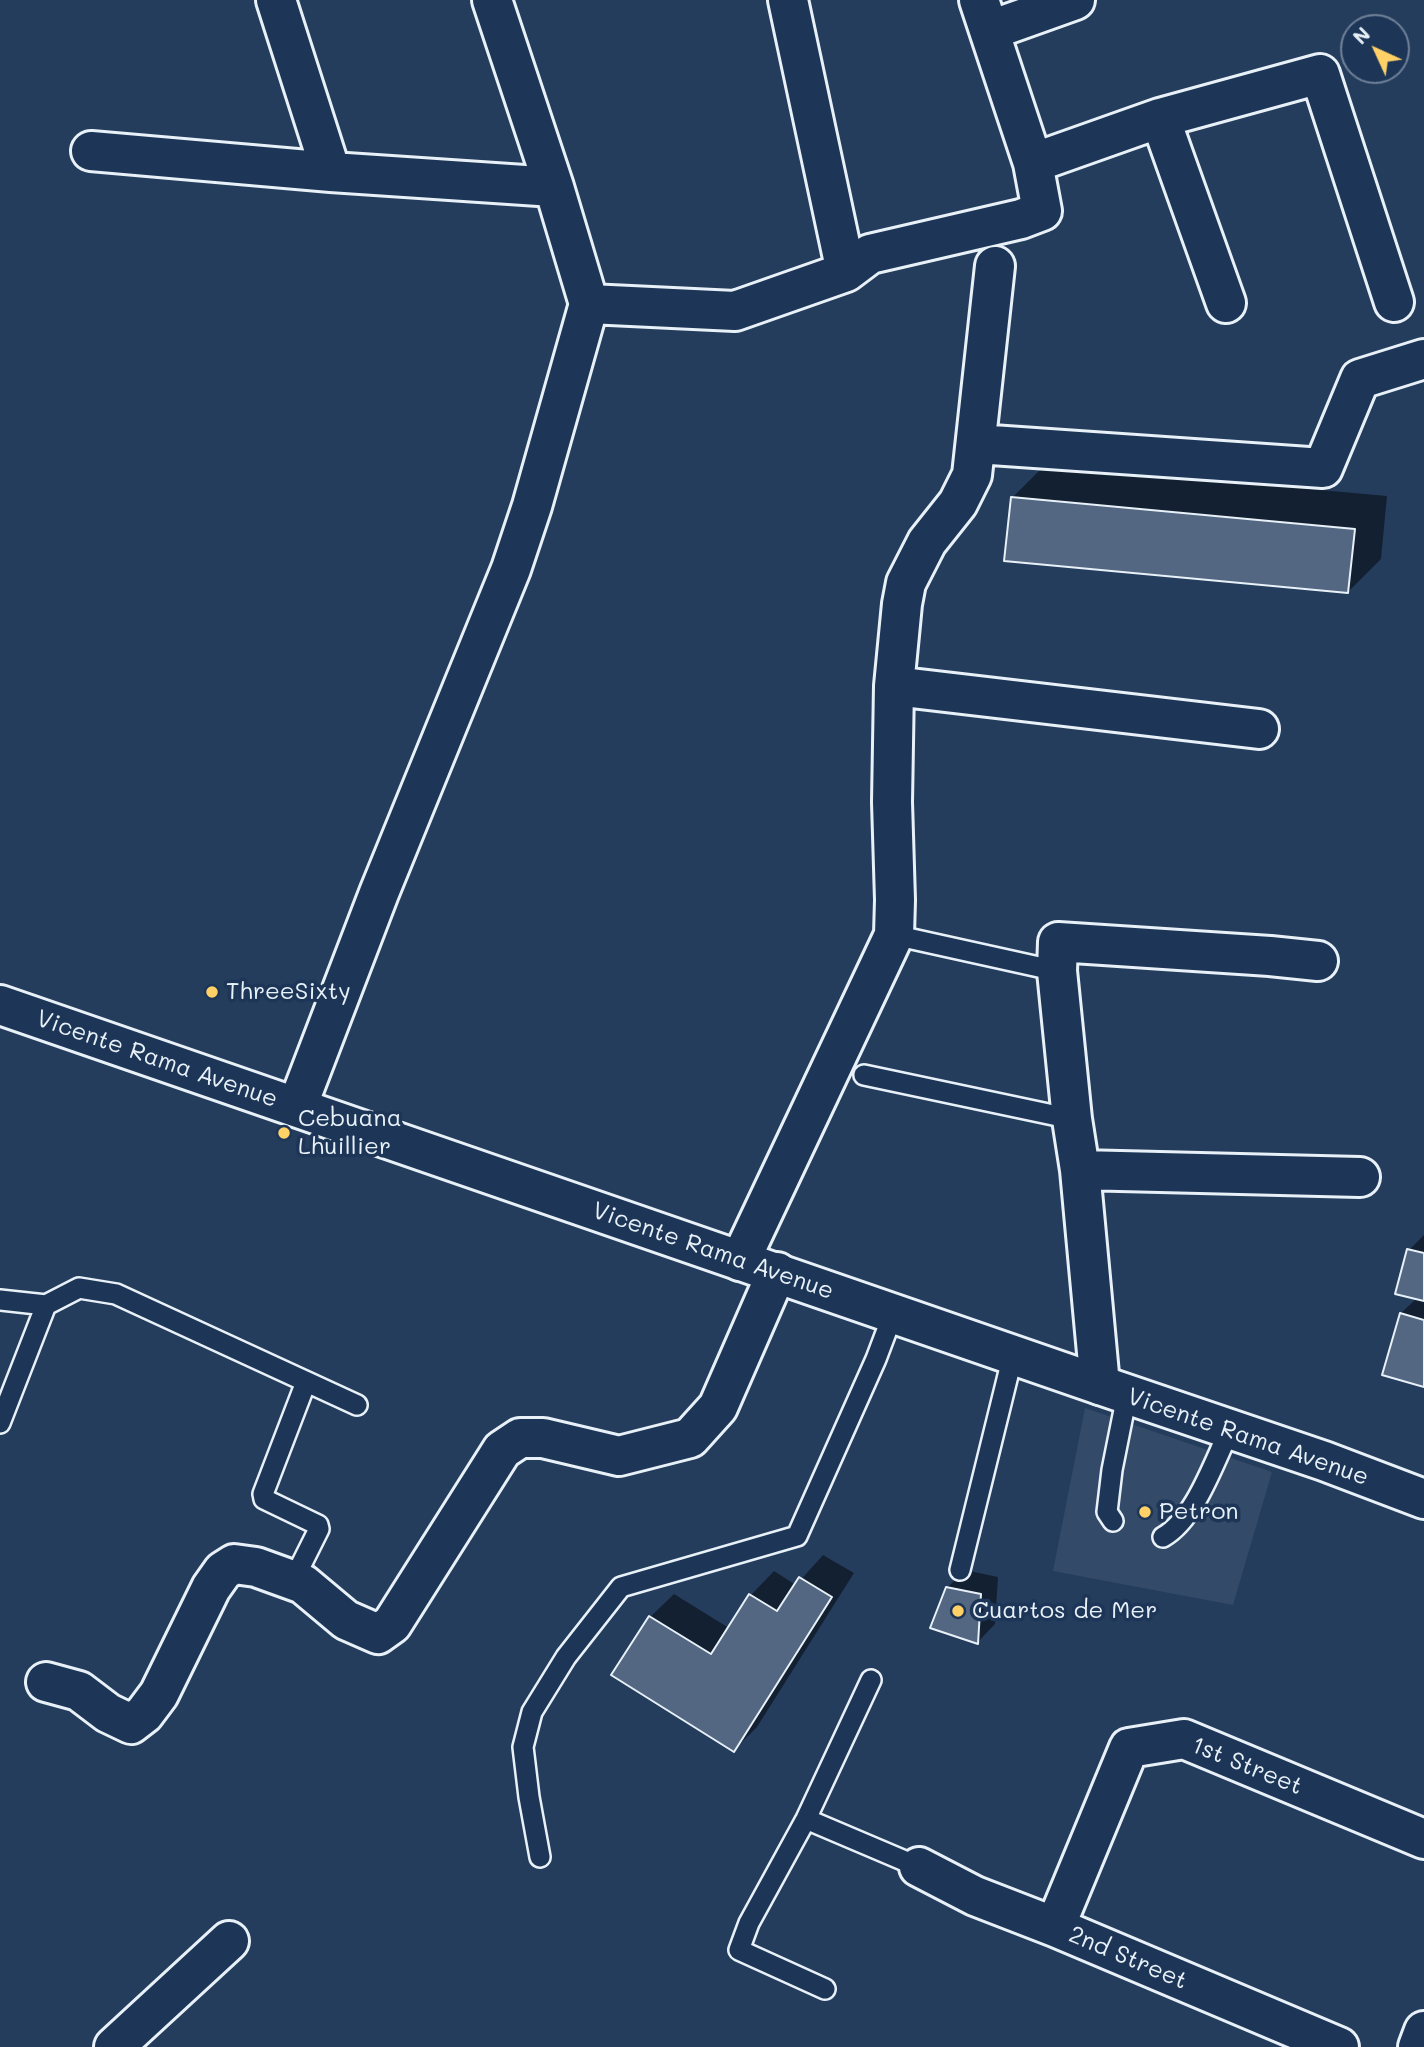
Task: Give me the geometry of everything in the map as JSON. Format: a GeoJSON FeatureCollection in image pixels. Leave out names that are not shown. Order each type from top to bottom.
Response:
{"type":"FeatureCollection","features":[{"type":"Feature","properties":{"kind":"street"},"geometry":{"type":"LineString","coordinates":[[276,0],[331,172]]}},
{"type":"Feature","properties":{"kind":"street"},"geometry":{"type":"LineString","coordinates":[[298,1107],[379,893],[533,506],[589,303],[492,0]]}},
{"type":"Feature","properties":{"kind":"street"},"geometry":{"type":"LineString","coordinates":[[788,0],[846,272]]}},
{"type":"Feature","properties":{"kind":"street"},"geometry":{"type":"LineString","coordinates":[[589,303],[735,311],[846,272],[870,254],[1021,219],[1042,211],[1033,163],[985,15],[1075,0]]}},
{"type":"Feature","properties":{"kind":"street"},"geometry":{"type":"LineString","coordinates":[[1033,163],[1160,118],[1320,74],[1394,302]]}},
{"type":"Feature","properties":{"kind":"street"},"geometry":{"type":"LineString","coordinates":[[1160,118],[1226,303]]}},
{"type":"Feature","properties":{"kind":"street"},"geometry":{"type":"LineString","coordinates":[[90,151],[331,172],[554,187]]}},
{"type":"Feature","properties":{"kind":"street"},"geometry":{"type":"LineString","coordinates":[[740,1261],[894,935],[894,686],[906,583],[927,542],[958,503],[972,475],[995,266]]}},
{"type":"Feature","properties":{"kind":"street"},"geometry":{"type":"LineString","coordinates":[[977,444],[1323,468],[1360,379],[1424,359]]}},
{"type":"Feature","properties":{"kind":"street"},"geometry":{"type":"LineString","coordinates":[[894,686],[1259,729]]}},
{"type":"Feature","properties":{"kind":"street"},"geometry":{"type":"LineString","coordinates":[[1113,1390],[1072,1119],[1057,971],[1058,942],[1318,961]]}},
{"type":"Feature","properties":{"kind":"street","name":"Vicente Rama Avenue"},"geometry":{"type":"LineString","coordinates":[[0,1006],[1324,1461],[1424,1499]]}},
{"type":"Feature","properties":{"kind":"street"},"geometry":{"type":"LineString","coordinates":[[1080,1170],[1360,1177]]}},
{"type":"Feature","properties":{"kind":"street"},"geometry":{"type":"LineString","coordinates":[[46,1682],[79,1691],[108,1713],[131,1724],[144,1714],[159,1694],[211,1588],[223,1571],[234,1564],[256,1567],[303,1584],[346,1620],[378,1634],[392,1624],[502,1450],[520,1438],[543,1438],[619,1456],[690,1438],[718,1408],[777,1272]]}},
{"type":"Feature","properties":{"kind":"street","name":"1st Street"},"geometry":{"type":"LineString","coordinates":[[1055,1927],[1129,1748],[1184,1739],[1424,1839]]}},
{"type":"Feature","properties":{"kind":"street","name":"2nd Street"},"geometry":{"type":"LineString","coordinates":[[919,1867],[975,1896],[1339,2047]]}},
{"type":"Feature","properties":{"kind":"street"},"geometry":{"type":"LineString","coordinates":[[114,2047],[229,1941]]}},
{"type":"Feature","properties":{"kind":"street"},"geometry":{"type":"LineString","coordinates":[[1418,2047],[1424,2031]]}},
{"type":"Feature","properties":{"kind":"lane"},"geometry":{"type":"LineString","coordinates":[[894,935],[1057,971]]}},
{"type":"Feature","properties":{"kind":"lane"},"geometry":{"type":"LineString","coordinates":[[864,1075],[1072,1119]]}},
{"type":"Feature","properties":{"kind":"lane"},"geometry":{"type":"LineString","coordinates":[[0,1300],[46,1305],[79,1288],[116,1294],[357,1405]]}},
{"type":"Feature","properties":{"kind":"lane"},"geometry":{"type":"LineString","coordinates":[[0,1423],[46,1305]]}},
{"type":"Feature","properties":{"kind":"lane"},"geometry":{"type":"LineString","coordinates":[[540,1857],[523,1747],[533,1712],[566,1657],[621,1587],[797,1536],[876,1359],[893,1314]]}},
{"type":"Feature","properties":{"kind":"lane"},"geometry":{"type":"LineString","coordinates":[[960,1570],[1013,1355]]}},
{"type":"Feature","properties":{"kind":"lane"},"geometry":{"type":"LineString","coordinates":[[293,1581],[319,1529],[318,1525],[279,1508],[264,1499],[263,1494],[306,1382]]}},
{"type":"Feature","properties":{"kind":"lane"},"geometry":{"type":"LineString","coordinates":[[1113,1390],[1112,1469],[1107,1512],[1113,1521]]}},
{"type":"Feature","properties":{"kind":"lane"},"geometry":{"type":"LineString","coordinates":[[1163,1537],[1174,1530],[1192,1506],[1230,1429]]}},
{"type":"Feature","properties":{"kind":"lane"},"geometry":{"type":"LineString","coordinates":[[825,1989],[739,1950],[749,1923],[806,1819],[871,1681]]}},
{"type":"Feature","properties":{"kind":"lane"},"geometry":{"type":"LineString","coordinates":[[806,1819],[919,1867]]}},
{"type":"Feature","properties":{"kind":"shaded area"},"geometry":{"type":"Polygon","coordinates":[[[1085,1408],[1272,1472],[1233,1605],[1053,1571],[1085,1408]]]}},
{"type":"Feature","properties":{"kind":"building"},"geometry":{"type":"Polygon","coordinates":[[[1011,497],[1355,529],[1348,593],[1004,561],[1011,497]]]}},
{"type":"Feature","properties":{"kind":"building"},"geometry":{"type":"Polygon","coordinates":[[[1407,1249],[1424,1253],[1424,1301],[1395,1294],[1407,1249]]]}},
{"type":"Feature","properties":{"kind":"building"},"geometry":{"type":"Polygon","coordinates":[[[1400,1313],[1424,1320],[1424,1387],[1382,1375],[1400,1313]]]}},
{"type":"Feature","properties":{"kind":"building"},"geometry":{"type":"Polygon","coordinates":[[[799,1577],[832,1597],[734,1752],[611,1675],[649,1616],[711,1654],[749,1594],[777,1611],[799,1577]]]}},
{"type":"Feature","properties":{"kind":"building","name":"Cuartos de Mer"},"geometry":{"type":"Polygon","coordinates":[[[946,1587],[981,1594],[978,1644],[930,1628],[946,1587]]]}},
{"type":"Feature","properties":{"kind":"place","name":"ThreeSixty"},"geometry":{"type":"Point","coordinates":[212,992]}},
{"type":"Feature","properties":{"kind":"place","name":"Cebuana Lhuillier"},"geometry":{"type":"Point","coordinates":[284,1133]}},
{"type":"Feature","properties":{"kind":"place","name":"Petron"},"geometry":{"type":"Point","coordinates":[1145,1512]}},
{"type":"Feature","properties":{"kind":"place","name":"Cuartos de Mer"},"geometry":{"type":"Point","coordinates":[958,1611]}}]}
